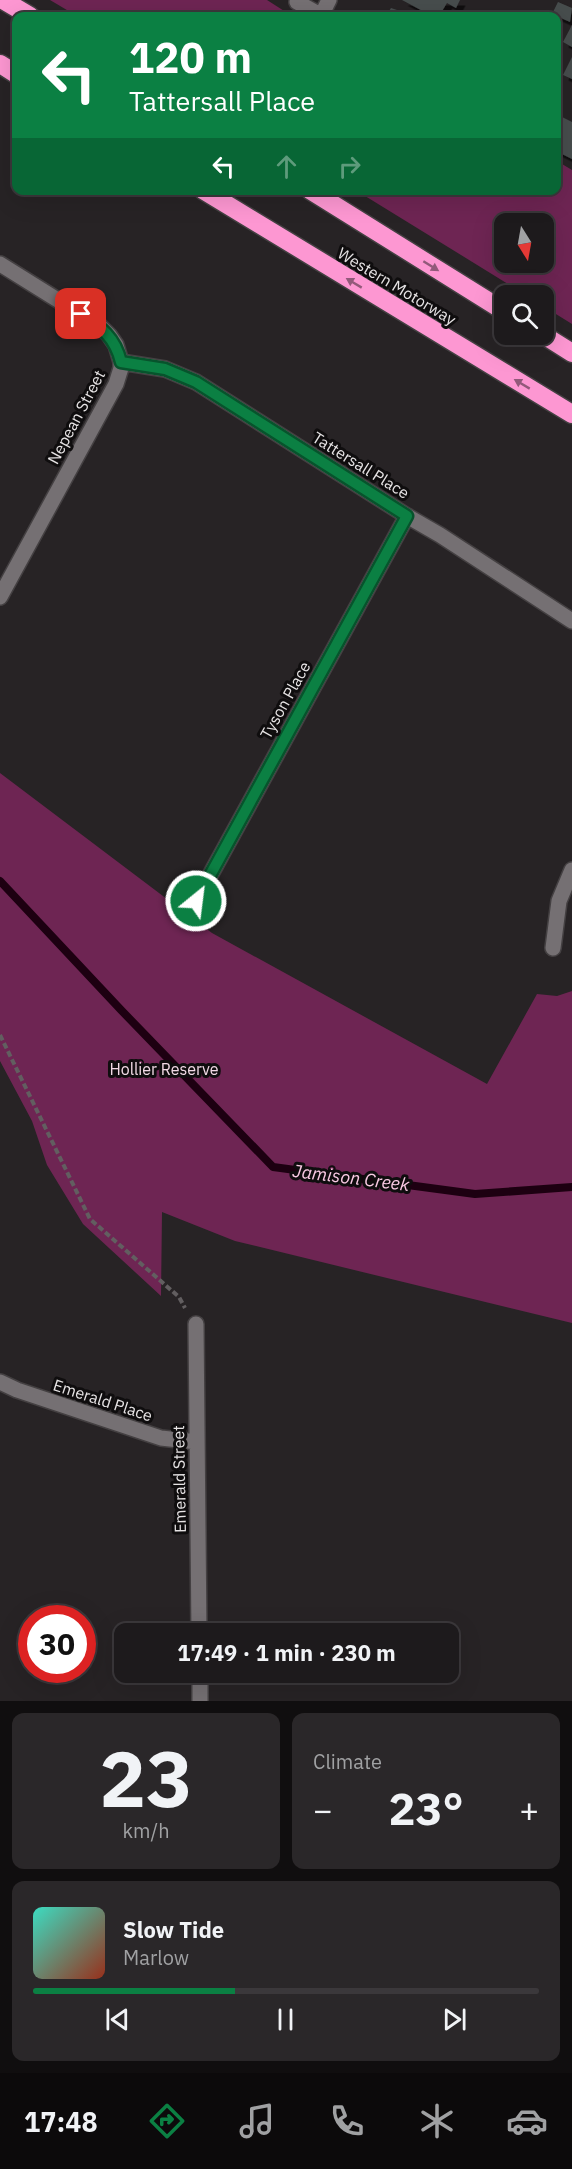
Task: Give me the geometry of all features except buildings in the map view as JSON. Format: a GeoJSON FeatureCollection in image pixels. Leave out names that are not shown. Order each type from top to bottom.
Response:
{"type":"FeatureCollection","features":[{"type":"Feature","properties":{"kind":"highway"},"geometry":{"type":"LineString","coordinates":[[3,0],[23,12]]}},
{"type":"Feature","properties":{"kind":"highway","name":"Western Motorway"},"geometry":{"type":"LineString","coordinates":[[211,195],[572,414]]}},
{"type":"Feature","properties":{"kind":"highway","name":"Western Motorway"},"geometry":{"type":"LineString","coordinates":[[318,195],[494,305]]}},
{"type":"Feature","properties":{"kind":"highway"},"geometry":{"type":"LineString","coordinates":[[554,342],[572,353]]}},
{"type":"Feature","properties":{"kind":"street"},"geometry":{"type":"LineString","coordinates":[[297,2],[314,12]]}},
{"type":"Feature","properties":{"kind":"street","name":"Nepean Street"},"geometry":{"type":"LineString","coordinates":[[0,264],[102,327],[116,345],[121,362],[116,384],[0,597]]}},
{"type":"Feature","properties":{"kind":"street","name":"Tattersall Place"},"geometry":{"type":"LineString","coordinates":[[121,362],[165,369],[196,382],[572,621]]}},
{"type":"Feature","properties":{"kind":"street","name":"Tyson Place"},"geometry":{"type":"LineString","coordinates":[[196,901],[407,516]]}},
{"type":"Feature","properties":{"kind":"street"},"geometry":{"type":"LineString","coordinates":[[553,948],[559,901],[572,870]]}},
{"type":"Feature","properties":{"kind":"street","name":"Emerald Street"},"geometry":{"type":"LineString","coordinates":[[196,1324],[199,1623]]}},
{"type":"Feature","properties":{"kind":"street","name":"Emerald Place"},"geometry":{"type":"LineString","coordinates":[[0,1382],[161,1438],[196,1442]]}},
{"type":"Feature","properties":{"kind":"street"},"geometry":{"type":"LineString","coordinates":[[200,1683],[200,1701]]}},
{"type":"Feature","properties":{"kind":"path"},"geometry":{"type":"LineString","coordinates":[[0,1035],[90,1219],[179,1298],[196,1324]]}},
{"type":"Feature","properties":{"kind":"green space"},"geometry":{"type":"Polygon","coordinates":[[[50,0],[267,0],[286,12],[70,12],[50,0]]]}},
{"type":"Feature","properties":{"kind":"green space"},"geometry":{"type":"Polygon","coordinates":[[[561,163],[572,170],[572,324],[554,313],[554,285],[510,285],[364,195],[561,195],[561,163]]]}},
{"type":"Feature","properties":{"kind":"green space","name":"Hollier Reserve"},"geometry":{"type":"Polygon","coordinates":[[[0,773],[212,933],[487,1084],[537,994],[557,996],[572,991],[572,1323],[235,1241],[162,1212],[161,1296],[83,1224],[47,1165],[32,1121],[0,1061],[0,773]]]}},
{"type":"Feature","properties":{"kind":"waterway","name":"Jamison Creek"},"geometry":{"type":"LineString","coordinates":[[0,881],[273,1167],[475,1194],[572,1187]]}},
{"type":"Feature","properties":{"kind":"route"},"geometry":{"type":"LineString","coordinates":[[81,314],[102,327],[109,335],[116,345],[121,362],[165,369],[196,382],[407,516],[196,901]]}}]}
